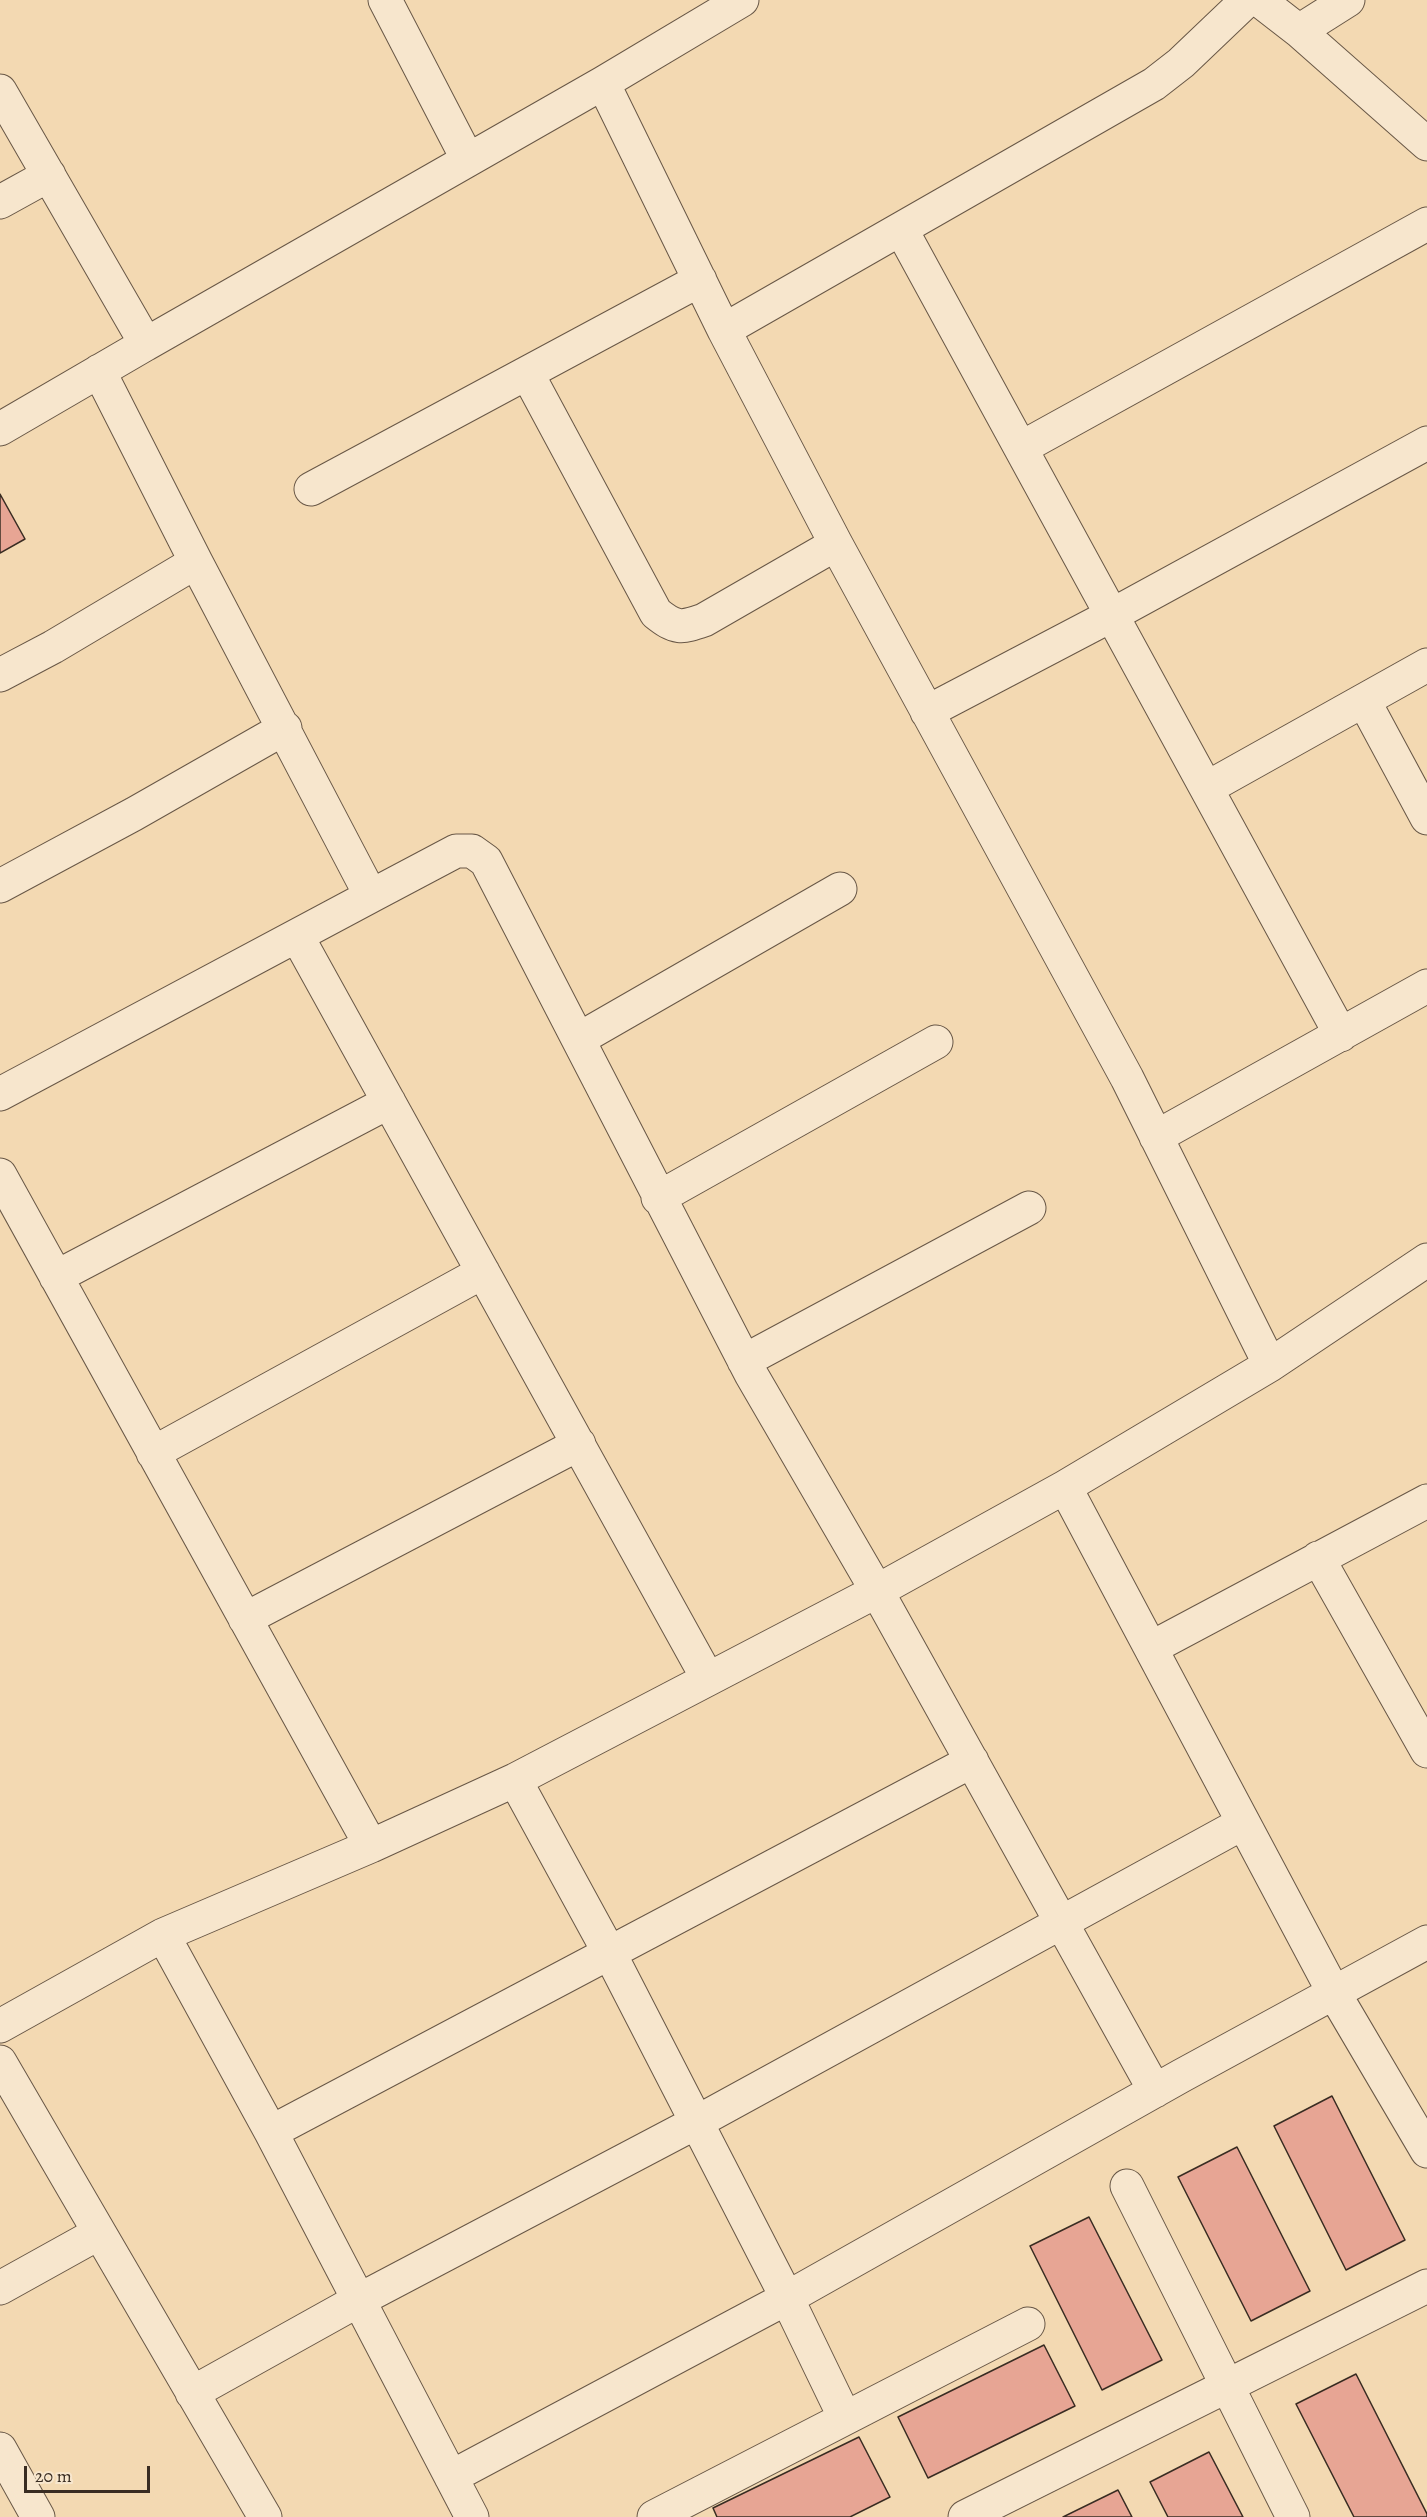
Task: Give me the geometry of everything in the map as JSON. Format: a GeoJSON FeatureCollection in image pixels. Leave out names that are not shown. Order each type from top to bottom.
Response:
{"type":"FeatureCollection","features":[{"type":"Feature","properties":{"kind":"street"},"geometry":{"type":"LineString","coordinates":[[386,0],[468,160]]}},
{"type":"Feature","properties":{"kind":"street"},"geometry":{"type":"LineString","coordinates":[[0,429],[742,0]]}},
{"type":"Feature","properties":{"kind":"street"},"geometry":{"type":"LineString","coordinates":[[724,330],[1154,84],[1181,63],[1247,0]]}},
{"type":"Feature","properties":{"kind":"street"},"geometry":{"type":"LineString","coordinates":[[1259,0],[1299,31],[1427,144]]}},
{"type":"Feature","properties":{"kind":"street"},"geometry":{"type":"LineString","coordinates":[[1299,31],[1348,0]]}},
{"type":"Feature","properties":{"kind":"street"},"geometry":{"type":"LineString","coordinates":[[603,82],[724,330],[836,544],[1127,1078],[1270,1365]]}},
{"type":"Feature","properties":{"kind":"street"},"geometry":{"type":"LineString","coordinates":[[0,91],[146,344]]}},
{"type":"Feature","properties":{"kind":"street"},"geometry":{"type":"LineString","coordinates":[[0,202],[49,175]]}},
{"type":"Feature","properties":{"kind":"street"},"geometry":{"type":"LineString","coordinates":[[1021,448],[1427,224]]}},
{"type":"Feature","properties":{"kind":"street"},"geometry":{"type":"LineString","coordinates":[[901,229],[1341,1035]]}},
{"type":"Feature","properties":{"kind":"street"},"geometry":{"type":"LineString","coordinates":[[312,489],[700,280]]}},
{"type":"Feature","properties":{"kind":"street"},"geometry":{"type":"LineString","coordinates":[[99,371],[371,896]]}},
{"type":"Feature","properties":{"kind":"street"},"geometry":{"type":"LineString","coordinates":[[527,373],[656,613],[669,623],[683,627],[704,620],[836,544]]}},
{"type":"Feature","properties":{"kind":"street"},"geometry":{"type":"LineString","coordinates":[[927,712],[1112,615],[1427,442]]}},
{"type":"Feature","properties":{"kind":"street"},"geometry":{"type":"LineString","coordinates":[[0,675],[53,647],[196,562]]}},
{"type":"Feature","properties":{"kind":"street"},"geometry":{"type":"LineString","coordinates":[[1206,788],[1427,665]]}},
{"type":"Feature","properties":{"kind":"street"},"geometry":{"type":"LineString","coordinates":[[1364,701],[1427,818]]}},
{"type":"Feature","properties":{"kind":"street"},"geometry":{"type":"LineString","coordinates":[[0,886],[285,728]]}},
{"type":"Feature","properties":{"kind":"street"},"geometry":{"type":"LineString","coordinates":[[0,1095],[456,851],[472,851],[486,861],[744,1361],[877,1591],[1155,2091]]}},
{"type":"Feature","properties":{"kind":"street"},"geometry":{"type":"LineString","coordinates":[[579,1039],[840,889]]}},
{"type":"Feature","properties":{"kind":"street"},"geometry":{"type":"LineString","coordinates":[[297,936],[708,1679]]}},
{"type":"Feature","properties":{"kind":"street"},"geometry":{"type":"LineString","coordinates":[[1156,1137],[1427,986]]}},
{"type":"Feature","properties":{"kind":"street"},"geometry":{"type":"LineString","coordinates":[[658,1197],[936,1042]]}},
{"type":"Feature","properties":{"kind":"street"},"geometry":{"type":"LineString","coordinates":[[56,1277],[389,1102]]}},
{"type":"Feature","properties":{"kind":"street"},"geometry":{"type":"LineString","coordinates":[[0,1175],[371,1846]]}},
{"type":"Feature","properties":{"kind":"street"},"geometry":{"type":"LineString","coordinates":[[744,1361],[1029,1208]]}},
{"type":"Feature","properties":{"kind":"street"},"geometry":{"type":"LineString","coordinates":[[0,2026],[163,1935],[371,1846],[515,1780],[877,1591],[1065,1487],[1270,1365],[1427,1260]]}},
{"type":"Feature","properties":{"kind":"street"},"geometry":{"type":"LineString","coordinates":[[153,1453],[483,1272]]}},
{"type":"Feature","properties":{"kind":"street"},"geometry":{"type":"LineString","coordinates":[[245,1619],[579,1444]]}},
{"type":"Feature","properties":{"kind":"street"},"geometry":{"type":"LineString","coordinates":[[1065,1487],[1334,1993],[1427,2151]]}},
{"type":"Feature","properties":{"kind":"street"},"geometry":{"type":"LineString","coordinates":[[1150,1648],[1427,1501]]}},
{"type":"Feature","properties":{"kind":"street"},"geometry":{"type":"LineString","coordinates":[[1318,1558],[1423,1734]]}},
{"type":"Feature","properties":{"kind":"street"},"geometry":{"type":"LineString","coordinates":[[271,2132],[972,1761]]}},
{"type":"Feature","properties":{"kind":"street"},"geometry":{"type":"LineString","coordinates":[[515,1780],[610,1954],[697,2122],[845,2418]]}},
{"type":"Feature","properties":{"kind":"street"},"geometry":{"type":"LineString","coordinates":[[192,2393],[359,2300],[697,2122],[1243,1823]]}},
{"type":"Feature","properties":{"kind":"street"},"geometry":{"type":"LineString","coordinates":[[163,1935],[271,2132],[472,2517]]}},
{"type":"Feature","properties":{"kind":"street"},"geometry":{"type":"LineString","coordinates":[[451,2477],[787,2298],[1155,2091],[1427,1942]]}},
{"type":"Feature","properties":{"kind":"street"},"geometry":{"type":"LineString","coordinates":[[0,2062],[265,2517]]}},
{"type":"Feature","properties":{"kind":"street"},"geometry":{"type":"LineString","coordinates":[[1127,2186],[1293,2517]]}},
{"type":"Feature","properties":{"kind":"street"},"geometry":{"type":"LineString","coordinates":[[0,2288],[99,2233]]}},
{"type":"Feature","properties":{"kind":"street"},"geometry":{"type":"LineString","coordinates":[[965,2517],[1427,2286]]}},
{"type":"Feature","properties":{"kind":"street"},"geometry":{"type":"LineString","coordinates":[[654,2517],[1028,2324]]}},
{"type":"Feature","properties":{"kind":"street"},"geometry":{"type":"LineString","coordinates":[[0,2449],[9,2487],[38,2517]]}},
{"type":"Feature","properties":{"kind":"building"},"geometry":{"type":"Polygon","coordinates":[[[0,494],[25,539],[0,553],[0,494]]]}},
{"type":"Feature","properties":{"kind":"building"},"geometry":{"type":"Polygon","coordinates":[[[1332,2096],[1405,2240],[1346,2270],[1274,2126],[1332,2096]]]}},
{"type":"Feature","properties":{"kind":"building"},"geometry":{"type":"Polygon","coordinates":[[[1237,2147],[1310,2291],[1251,2321],[1178,2177],[1237,2147]]]}},
{"type":"Feature","properties":{"kind":"building"},"geometry":{"type":"Polygon","coordinates":[[[1089,2217],[1162,2360],[1102,2390],[1030,2246],[1089,2217]]]}},
{"type":"Feature","properties":{"kind":"building"},"geometry":{"type":"Polygon","coordinates":[[[1044,2345],[1075,2406],[928,2478],[898,2417],[1044,2345]]]}},
{"type":"Feature","properties":{"kind":"building"},"geometry":{"type":"Polygon","coordinates":[[[1356,2374],[1427,2517],[1354,2517],[1296,2404],[1356,2374]]]}},
{"type":"Feature","properties":{"kind":"building"},"geometry":{"type":"Polygon","coordinates":[[[859,2437],[890,2497],[850,2517],[717,2517],[713,2508],[859,2437]]]}},
{"type":"Feature","properties":{"kind":"building"},"geometry":{"type":"Polygon","coordinates":[[[1209,2452],[1243,2517],[1168,2517],[1150,2482],[1209,2452]]]}},
{"type":"Feature","properties":{"kind":"building"},"geometry":{"type":"Polygon","coordinates":[[[1118,2490],[1132,2517],[1063,2517],[1118,2490]]]}}]}
